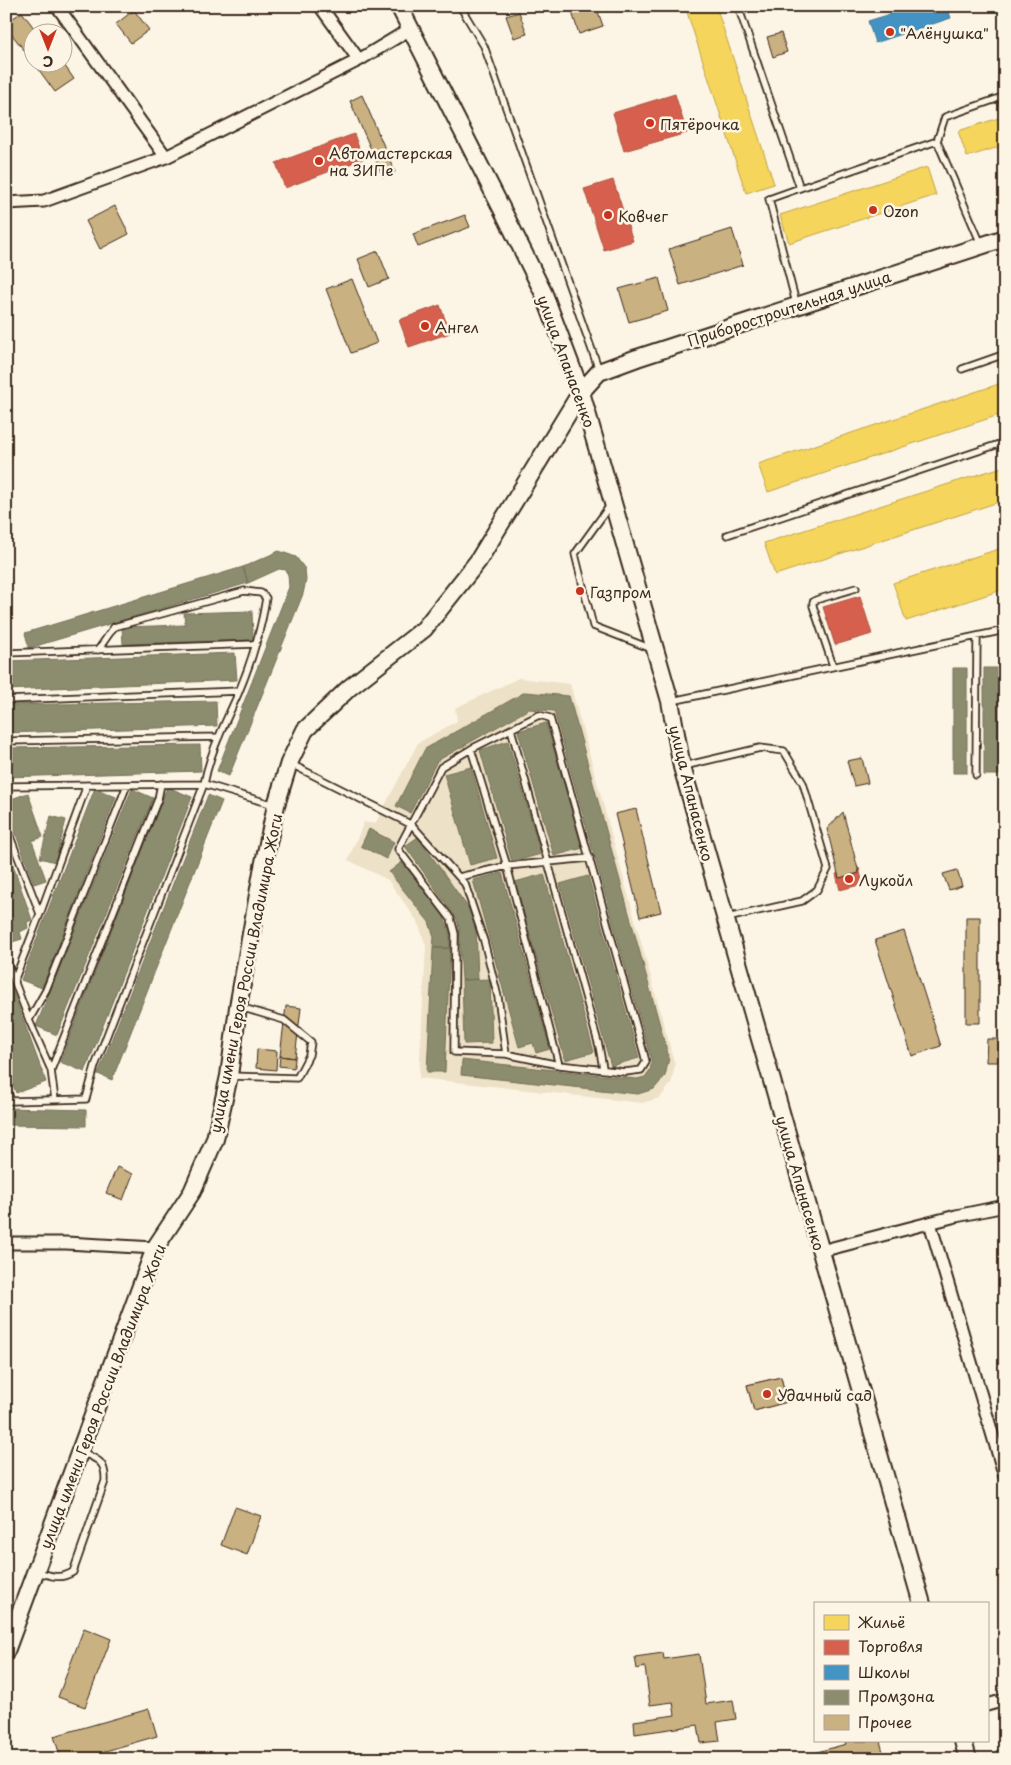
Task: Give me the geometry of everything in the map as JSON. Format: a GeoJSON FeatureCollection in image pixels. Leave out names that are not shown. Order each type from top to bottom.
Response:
{"type":"FeatureCollection","features":[{"type":"Feature","properties":{"kind":"main road","name":"улица Апанасенко"},"geometry":{"type":"LineString","coordinates":[[399,6],[412,28],[544,294],[582,392],[670,701],[682,767],[921,1602]]}},
{"type":"Feature","properties":{"kind":"main road","name":"Приборостроительная улица"},"geometry":{"type":"LineString","coordinates":[[599,372],[797,305],[1005,238]]}},
{"type":"Feature","properties":{"kind":"main road"},"geometry":{"type":"LineString","coordinates":[[582,392],[599,372]]}},
{"type":"Feature","properties":{"kind":"main road","name":"улица имени Героя России Владимира Жоги"},"geometry":{"type":"LineString","coordinates":[[6,1651],[155,1248],[192,1192],[215,1139],[229,1076],[238,1007],[262,872],[276,805],[289,763],[305,730],[349,688],[424,629],[478,561],[582,392]]}},
{"type":"Feature","properties":{"kind":"main road"},"geometry":{"type":"LineString","coordinates":[[963,1742],[968,1759]]}},
{"type":"Feature","properties":{"kind":"street"},"geometry":{"type":"LineString","coordinates":[[57,6],[166,157]]}},
{"type":"Feature","properties":{"kind":"street"},"geometry":{"type":"LineString","coordinates":[[320,6],[359,60]]}},
{"type":"Feature","properties":{"kind":"street"},"geometry":{"type":"LineString","coordinates":[[7,203],[44,202],[166,157],[359,60],[412,28]]}},
{"type":"Feature","properties":{"kind":"street"},"geometry":{"type":"LineString","coordinates":[[821,1251],[1005,1206]]}},
{"type":"Feature","properties":{"kind":"street"},"geometry":{"type":"LineString","coordinates":[[930,1223],[1005,1477]]}},
{"type":"Feature","properties":{"kind":"street"},"geometry":{"type":"LineString","coordinates":[[6,1243],[66,1243],[155,1248]]}},
{"type":"Feature","properties":{"kind":"street"},"geometry":{"type":"LineString","coordinates":[[988,1705],[1005,1700]]}},
{"type":"Feature","properties":{"kind":"lane"},"geometry":{"type":"LineString","coordinates":[[460,6],[484,46],[599,372]]}},
{"type":"Feature","properties":{"kind":"lane"},"geometry":{"type":"LineString","coordinates":[[738,6],[800,188]]}},
{"type":"Feature","properties":{"kind":"lane"},"geometry":{"type":"LineString","coordinates":[[981,246],[937,140],[945,117],[1005,96]]}},
{"type":"Feature","properties":{"kind":"lane"},"geometry":{"type":"LineString","coordinates":[[797,305],[769,199],[937,140]]}},
{"type":"Feature","properties":{"kind":"lane"},"geometry":{"type":"LineString","coordinates":[[962,369],[1005,354]]}},
{"type":"Feature","properties":{"kind":"lane"},"geometry":{"type":"LineString","coordinates":[[728,535],[1005,442]]}},
{"type":"Feature","properties":{"kind":"lane"},"geometry":{"type":"LineString","coordinates":[[612,502],[575,554],[594,626],[656,651]]}},
{"type":"Feature","properties":{"kind":"lane"},"geometry":{"type":"LineString","coordinates":[[833,666],[813,606],[814,602],[856,588]]}},
{"type":"Feature","properties":{"kind":"lane"},"geometry":{"type":"LineString","coordinates":[[6,1087],[11,1101],[86,1099],[95,1066],[204,784],[208,763],[239,691],[256,644],[266,598],[261,593],[244,591],[114,627],[98,650]]}},
{"type":"Feature","properties":{"kind":"lane"},"geometry":{"type":"LineString","coordinates":[[670,701],[1005,630]]}},
{"type":"Feature","properties":{"kind":"lane"},"geometry":{"type":"LineString","coordinates":[[976,636],[976,774]]}},
{"type":"Feature","properties":{"kind":"lane"},"geometry":{"type":"LineString","coordinates":[[6,653],[256,644]]}},
{"type":"Feature","properties":{"kind":"lane"},"geometry":{"type":"LineString","coordinates":[[6,700],[239,691]]}},
{"type":"Feature","properties":{"kind":"lane"},"geometry":{"type":"LineString","coordinates":[[539,715],[550,718],[646,1062],[640,1070],[625,1072],[603,1068],[559,1065],[506,1054],[454,1052],[455,934],[451,919],[398,849],[412,826],[441,768],[471,749],[539,715]]}},
{"type":"Feature","properties":{"kind":"lane"},"geometry":{"type":"LineString","coordinates":[[511,729],[599,1046],[603,1068]]}},
{"type":"Feature","properties":{"kind":"lane"},"geometry":{"type":"LineString","coordinates":[[6,741],[219,737]]}},
{"type":"Feature","properties":{"kind":"lane"},"geometry":{"type":"LineString","coordinates":[[682,767],[760,748],[784,751],[803,783],[828,869],[817,890],[802,901],[726,918]]}},
{"type":"Feature","properties":{"kind":"lane"},"geometry":{"type":"LineString","coordinates":[[471,749],[507,866],[559,1065]]}},
{"type":"Feature","properties":{"kind":"lane"},"geometry":{"type":"LineString","coordinates":[[289,763],[412,826],[465,884],[484,941],[498,997],[506,1054]]}},
{"type":"Feature","properties":{"kind":"lane"},"geometry":{"type":"LineString","coordinates":[[51,1070],[158,799],[161,784]]}},
{"type":"Feature","properties":{"kind":"lane"},"geometry":{"type":"LineString","coordinates":[[6,786],[204,784],[276,805]]}},
{"type":"Feature","properties":{"kind":"lane"},"geometry":{"type":"LineString","coordinates":[[14,981],[87,785]]}},
{"type":"Feature","properties":{"kind":"lane"},"geometry":{"type":"LineString","coordinates":[[29,1020],[46,990],[127,785]]}},
{"type":"Feature","properties":{"kind":"lane"},"geometry":{"type":"LineString","coordinates":[[6,826],[40,914]]}},
{"type":"Feature","properties":{"kind":"lane"},"geometry":{"type":"LineString","coordinates":[[459,877],[507,866],[590,858]]}},
{"type":"Feature","properties":{"kind":"lane"},"geometry":{"type":"LineString","coordinates":[[6,959],[29,1020],[51,1070],[54,1100]]}},
{"type":"Feature","properties":{"kind":"lane"},"geometry":{"type":"LineString","coordinates":[[229,1076],[297,1078],[309,1055],[311,1042],[284,1020],[238,1007]]}},
{"type":"Feature","properties":{"kind":"lane"},"geometry":{"type":"LineString","coordinates":[[36,1571],[54,1577],[64,1577],[73,1572],[105,1481],[106,1471],[95,1458],[80,1452]]}},
{"type":"Feature","properties":{"kind":"shaded area"},"geometry":{"type":"Polygon","coordinates":[[[519,678],[570,684],[675,1065],[671,1084],[660,1098],[642,1103],[419,1078],[426,946],[418,922],[388,880],[348,860],[364,822],[375,824],[418,743],[457,721],[455,708],[519,678]]]}},
{"type":"Feature","properties":{"kind":"building: Жильё"},"geometry":{"type":"Polygon","coordinates":[[[685,6],[716,6],[774,184],[746,193],[685,6]]]}},
{"type":"Feature","properties":{"kind":"building: Жильё"},"geometry":{"type":"Polygon","coordinates":[[[1005,116],[1005,145],[967,157],[958,131],[1005,116]]]}},
{"type":"Feature","properties":{"kind":"building: Жильё"},"geometry":{"type":"Polygon","coordinates":[[[927,167],[936,195],[789,243],[780,215],[927,167]]]}},
{"type":"Feature","properties":{"kind":"building: Жильё"},"geometry":{"type":"Polygon","coordinates":[[[1005,382],[1005,413],[768,492],[758,464],[1005,382]]]}},
{"type":"Feature","properties":{"kind":"building: Жильё"},"geometry":{"type":"Polygon","coordinates":[[[1005,466],[1005,500],[775,575],[764,543],[1005,466]]]}},
{"type":"Feature","properties":{"kind":"building: Жильё"},"geometry":{"type":"Polygon","coordinates":[[[1005,547],[1005,589],[906,621],[893,583],[1005,547]]]}},
{"type":"Feature","properties":{"kind":"building: Торговля","name":"Пятёрочка"},"geometry":{"type":"Polygon","coordinates":[[[675,94],[687,133],[624,151],[613,113],[675,94]]]}},
{"type":"Feature","properties":{"kind":"building: Торговля","name":"Автомастерская на ЗИПе"},"geometry":{"type":"Polygon","coordinates":[[[354,134],[363,159],[285,188],[276,163],[354,134]]]}},
{"type":"Feature","properties":{"kind":"building: Торговля","name":"Ковчег"},"geometry":{"type":"Polygon","coordinates":[[[613,180],[633,241],[604,250],[584,189],[613,180]]]}},
{"type":"Feature","properties":{"kind":"building: Торговля","name":"Ангел"},"geometry":{"type":"Polygon","coordinates":[[[440,305],[450,333],[409,347],[399,320],[440,305]]]}},
{"type":"Feature","properties":{"kind":"building: Торговля"},"geometry":{"type":"Polygon","coordinates":[[[860,596],[872,634],[835,645],[823,607],[860,596]]]}},
{"type":"Feature","properties":{"kind":"building: Торговля","name":"Лукойл"},"geometry":{"type":"Polygon","coordinates":[[[859,868],[863,884],[840,890],[836,874],[859,868]]]}},
{"type":"Feature","properties":{"kind":"building: Торговля","name":"Удачный сад"},"geometry":{"type":"Polygon","coordinates":[[[781,1377],[787,1402],[754,1411],[747,1385],[781,1377]]]}},
{"type":"Feature","properties":{"kind":"building: Школы","name":"\"Алёнушка\""},"geometry":{"type":"Polygon","coordinates":[[[892,6],[907,6],[907,8],[914,6],[947,6],[951,18],[875,43],[868,21],[894,13],[892,6]]]}},
{"type":"Feature","properties":{"kind":"building: Промзона"},"geometry":{"type":"Polygon","coordinates":[[[279,551],[296,557],[305,569],[306,580],[303,594],[229,776],[217,771],[289,587],[286,570],[279,569],[248,583],[243,567],[279,551]]]}},
{"type":"Feature","properties":{"kind":"building: Промзона"},"geometry":{"type":"Polygon","coordinates":[[[243,567],[248,583],[29,648],[25,633],[243,567]]]}},
{"type":"Feature","properties":{"kind":"building: Промзона"},"geometry":{"type":"Polygon","coordinates":[[[252,611],[253,640],[123,644],[122,627],[185,625],[184,613],[252,611]]]}},
{"type":"Feature","properties":{"kind":"building: Промзона"},"geometry":{"type":"Polygon","coordinates":[[[235,653],[237,680],[6,690],[6,661],[235,653]]]}},
{"type":"Feature","properties":{"kind":"building: Промзона"},"geometry":{"type":"Polygon","coordinates":[[[953,668],[967,668],[967,773],[953,773],[953,668]]]}},
{"type":"Feature","properties":{"kind":"building: Промзона"},"geometry":{"type":"Polygon","coordinates":[[[984,668],[999,668],[999,775],[984,775],[984,668]]]}},
{"type":"Feature","properties":{"kind":"building: Промзона"},"geometry":{"type":"Polygon","coordinates":[[[525,692],[569,696],[669,1058],[665,1076],[654,1089],[638,1094],[461,1075],[462,1060],[637,1079],[645,1077],[650,1070],[652,1062],[554,711],[529,709],[437,761],[410,813],[396,806],[425,749],[525,692]]]}},
{"type":"Feature","properties":{"kind":"building: Промзона"},"geometry":{"type":"Polygon","coordinates":[[[216,701],[217,726],[6,733],[6,705],[216,701]]]}},
{"type":"Feature","properties":{"kind":"building: Промзона"},"geometry":{"type":"Polygon","coordinates":[[[546,723],[583,848],[554,856],[518,731],[546,723]]]}},
{"type":"Feature","properties":{"kind":"building: Промзона"},"geometry":{"type":"Polygon","coordinates":[[[508,741],[541,854],[512,862],[480,750],[508,741]]]}},
{"type":"Feature","properties":{"kind":"building: Промзона"},"geometry":{"type":"Polygon","coordinates":[[[200,745],[201,771],[6,777],[6,748],[200,745]]]}},
{"type":"Feature","properties":{"kind":"building: Промзона"},"geometry":{"type":"Polygon","coordinates":[[[471,767],[497,858],[470,865],[444,774],[471,767]]]}},
{"type":"Feature","properties":{"kind":"building: Промзона"},"geometry":{"type":"Polygon","coordinates":[[[167,787],[192,797],[85,1072],[60,1062],[167,787]]]}},
{"type":"Feature","properties":{"kind":"building: Промзона"},"geometry":{"type":"Polygon","coordinates":[[[95,788],[116,797],[42,988],[21,980],[95,788]]]}},
{"type":"Feature","properties":{"kind":"building: Промзона"},"geometry":{"type":"Polygon","coordinates":[[[132,789],[153,798],[57,1035],[36,1026],[132,789]]]}},
{"type":"Feature","properties":{"kind":"building: Промзона"},"geometry":{"type":"Polygon","coordinates":[[[28,793],[43,837],[32,841],[46,880],[34,884],[6,807],[6,801],[28,793]]]}},
{"type":"Feature","properties":{"kind":"building: Промзона"},"geometry":{"type":"Polygon","coordinates":[[[208,795],[222,801],[112,1080],[98,1074],[208,795]]]}},
{"type":"Feature","properties":{"kind":"building: Промзона"},"geometry":{"type":"Polygon","coordinates":[[[51,816],[66,820],[55,862],[40,858],[51,816]]]}},
{"type":"Feature","properties":{"kind":"building: Промзона"},"geometry":{"type":"Polygon","coordinates":[[[369,829],[394,842],[386,859],[361,846],[369,829]]]}},
{"type":"Feature","properties":{"kind":"building: Промзона"},"geometry":{"type":"Polygon","coordinates":[[[418,837],[469,909],[476,928],[478,979],[462,980],[457,919],[405,846],[418,837]]]}},
{"type":"Feature","properties":{"kind":"building: Промзона"},"geometry":{"type":"Polygon","coordinates":[[[6,845],[32,920],[27,922],[28,928],[20,932],[22,939],[9,943],[6,935],[6,845]]]}},
{"type":"Feature","properties":{"kind":"building: Промзона"},"geometry":{"type":"Polygon","coordinates":[[[402,862],[443,914],[450,934],[450,948],[433,948],[434,937],[429,922],[389,872],[402,862]]]}},
{"type":"Feature","properties":{"kind":"building: Промзона"},"geometry":{"type":"Polygon","coordinates":[[[502,873],[550,1049],[536,1053],[533,1043],[519,1047],[473,880],[502,873]]]}},
{"type":"Feature","properties":{"kind":"building: Промзона"},"geometry":{"type":"Polygon","coordinates":[[[544,874],[594,1052],[565,1060],[515,882],[544,874]]]}},
{"type":"Feature","properties":{"kind":"building: Промзона"},"geometry":{"type":"Polygon","coordinates":[[[588,876],[639,1058],[611,1066],[560,884],[588,876]]]}},
{"type":"Feature","properties":{"kind":"building: Промзона"},"geometry":{"type":"Polygon","coordinates":[[[433,948],[450,948],[445,1072],[427,1072],[433,948]]]}},
{"type":"Feature","properties":{"kind":"building: Промзона"},"geometry":{"type":"Polygon","coordinates":[[[6,973],[46,1082],[16,1093],[6,1065],[6,973]]]}},
{"type":"Feature","properties":{"kind":"building: Промзона"},"geometry":{"type":"Polygon","coordinates":[[[490,979],[492,1043],[464,1044],[462,980],[490,979]]]}},
{"type":"Feature","properties":{"kind":"building: Промзона"},"geometry":{"type":"Polygon","coordinates":[[[6,1108],[86,1110],[86,1126],[6,1125],[6,1108]]]}},
{"type":"Feature","properties":{"kind":"building: Прочее"},"geometry":{"type":"Polygon","coordinates":[[[570,6],[596,6],[603,26],[579,34],[570,6]]]}},
{"type":"Feature","properties":{"kind":"building: Прочее"},"geometry":{"type":"Polygon","coordinates":[[[134,10],[149,30],[131,43],[116,24],[134,10]]]}},
{"type":"Feature","properties":{"kind":"building: Прочее"},"geometry":{"type":"Polygon","coordinates":[[[22,12],[30,22],[22,22],[22,47],[6,27],[6,23],[22,12]]]}},
{"type":"Feature","properties":{"kind":"building: Прочее"},"geometry":{"type":"Polygon","coordinates":[[[519,12],[527,34],[514,38],[506,16],[519,12]]]}},
{"type":"Feature","properties":{"kind":"building: Прочее"},"geometry":{"type":"Polygon","coordinates":[[[781,33],[787,52],[773,57],[767,37],[781,33]]]}},
{"type":"Feature","properties":{"kind":"building: Прочее"},"geometry":{"type":"Polygon","coordinates":[[[40,72],[69,72],[74,79],[55,92],[40,72]]]}},
{"type":"Feature","properties":{"kind":"building: Прочее"},"geometry":{"type":"Polygon","coordinates":[[[362,95],[395,172],[383,177],[350,101],[362,95]]]}},
{"type":"Feature","properties":{"kind":"building: Прочее"},"geometry":{"type":"Polygon","coordinates":[[[115,206],[129,234],[100,249],[86,221],[115,206]]]}},
{"type":"Feature","properties":{"kind":"building: Прочее"},"geometry":{"type":"Polygon","coordinates":[[[465,215],[470,227],[418,247],[413,234],[465,215]]]}},
{"type":"Feature","properties":{"kind":"building: Прочее"},"geometry":{"type":"Polygon","coordinates":[[[732,229],[743,265],[680,285],[669,249],[732,229]]]}},
{"type":"Feature","properties":{"kind":"building: Прочее"},"geometry":{"type":"Polygon","coordinates":[[[378,251],[389,279],[369,287],[358,259],[378,251]]]}},
{"type":"Feature","properties":{"kind":"building: Прочее"},"geometry":{"type":"Polygon","coordinates":[[[659,278],[668,311],[629,322],[619,289],[659,278]]]}},
{"type":"Feature","properties":{"kind":"building: Прочее"},"geometry":{"type":"Polygon","coordinates":[[[352,279],[377,343],[351,353],[326,289],[352,279]]]}},
{"type":"Feature","properties":{"kind":"building: Прочее"},"geometry":{"type":"Polygon","coordinates":[[[862,758],[868,783],[854,786],[847,761],[862,758]]]}},
{"type":"Feature","properties":{"kind":"building: Прочее"},"geometry":{"type":"Polygon","coordinates":[[[636,809],[661,912],[640,917],[615,814],[636,809]]]}},
{"type":"Feature","properties":{"kind":"building: Прочее"},"geometry":{"type":"Polygon","coordinates":[[[843,812],[859,873],[839,878],[827,829],[843,812]]]}},
{"type":"Feature","properties":{"kind":"building: Прочее"},"geometry":{"type":"Polygon","coordinates":[[[1004,845],[1005,875],[1003,875],[1004,845]]]}},
{"type":"Feature","properties":{"kind":"building: Прочее"},"geometry":{"type":"Polygon","coordinates":[[[957,870],[962,886],[949,890],[943,874],[957,870]]]}},
{"type":"Feature","properties":{"kind":"building: Прочее"},"geometry":{"type":"Polygon","coordinates":[[[1004,889],[1005,919],[1003,919],[1004,889]]]}},
{"type":"Feature","properties":{"kind":"building: Прочее"},"geometry":{"type":"Polygon","coordinates":[[[966,917],[980,917],[980,1023],[966,1023],[966,917]]]}},
{"type":"Feature","properties":{"kind":"building: Прочее"},"geometry":{"type":"Polygon","coordinates":[[[904,931],[941,1046],[912,1056],[875,940],[904,931]]]}},
{"type":"Feature","properties":{"kind":"building: Прочее"},"geometry":{"type":"Polygon","coordinates":[[[1004,934],[1005,967],[1003,967],[1004,934]]]}},
{"type":"Feature","properties":{"kind":"building: Прочее"},"geometry":{"type":"Polygon","coordinates":[[[1004,983],[1005,1015],[1003,1015],[1004,983]]]}},
{"type":"Feature","properties":{"kind":"building: Прочее"},"geometry":{"type":"Polygon","coordinates":[[[286,1006],[301,1008],[295,1058],[280,1056],[286,1006]]]}},
{"type":"Feature","properties":{"kind":"building: Прочее"},"geometry":{"type":"Polygon","coordinates":[[[987,1039],[999,1039],[998,1062],[986,1062],[987,1039]]]}},
{"type":"Feature","properties":{"kind":"building: Прочее"},"geometry":{"type":"Polygon","coordinates":[[[257,1049],[277,1051],[276,1070],[256,1068],[257,1049]]]}},
{"type":"Feature","properties":{"kind":"building: Прочее"},"geometry":{"type":"Polygon","coordinates":[[[280,1056],[295,1058],[294,1068],[279,1066],[280,1056]]]}},
{"type":"Feature","properties":{"kind":"building: Прочее"},"geometry":{"type":"Polygon","coordinates":[[[117,1167],[133,1174],[123,1200],[106,1193],[117,1167]]]}},
{"type":"Feature","properties":{"kind":"building: Прочее","name":"Удачный сад"},"geometry":{"type":"Polygon","coordinates":[[[781,1377],[787,1402],[754,1411],[747,1385],[781,1377]]]}},
{"type":"Feature","properties":{"kind":"building: Прочее"},"geometry":{"type":"Polygon","coordinates":[[[235,1507],[261,1516],[247,1555],[221,1545],[235,1507]]]}},
{"type":"Feature","properties":{"kind":"building: Прочее"},"geometry":{"type":"Polygon","coordinates":[[[84,1628],[111,1639],[85,1707],[58,1697],[84,1628]]]}},
{"type":"Feature","properties":{"kind":"building: Прочее"},"geometry":{"type":"Polygon","coordinates":[[[663,1653],[664,1659],[699,1654],[706,1704],[733,1700],[736,1719],[717,1722],[720,1741],[701,1743],[698,1725],[635,1734],[634,1721],[675,1715],[673,1702],[650,1705],[645,1667],[637,1669],[635,1657],[663,1653]]]}},
{"type":"Feature","properties":{"kind":"building: Прочее"},"geometry":{"type":"Polygon","coordinates":[[[149,1709],[157,1736],[78,1759],[61,1759],[54,1736],[149,1709]]]}},
{"type":"Feature","properties":{"kind":"building: Прочее"},"geometry":{"type":"Polygon","coordinates":[[[845,1742],[880,1742],[885,1759],[792,1759],[846,1744],[845,1742]]]}},
{"type":"Feature","properties":{"kind":"place","name":"\"Алёнушка\""},"geometry":{"type":"Point","coordinates":[890,32]}},
{"type":"Feature","properties":{"kind":"place","name":"Пятёрочка"},"geometry":{"type":"Point","coordinates":[650,123]}},
{"type":"Feature","properties":{"kind":"place","name":"Автомастерская на ЗИПе"},"geometry":{"type":"Point","coordinates":[319,161]}},
{"type":"Feature","properties":{"kind":"place","name":"Ozon"},"geometry":{"type":"Point","coordinates":[873,210]}},
{"type":"Feature","properties":{"kind":"place","name":"Ковчег"},"geometry":{"type":"Point","coordinates":[608,215]}},
{"type":"Feature","properties":{"kind":"place","name":"Ангел"},"geometry":{"type":"Point","coordinates":[425,326]}},
{"type":"Feature","properties":{"kind":"place","name":"Газпром"},"geometry":{"type":"Point","coordinates":[580,591]}},
{"type":"Feature","properties":{"kind":"place","name":"Лукойл"},"geometry":{"type":"Point","coordinates":[849,879]}},
{"type":"Feature","properties":{"kind":"place","name":"Удачный сад"},"geometry":{"type":"Point","coordinates":[767,1394]}}]}
